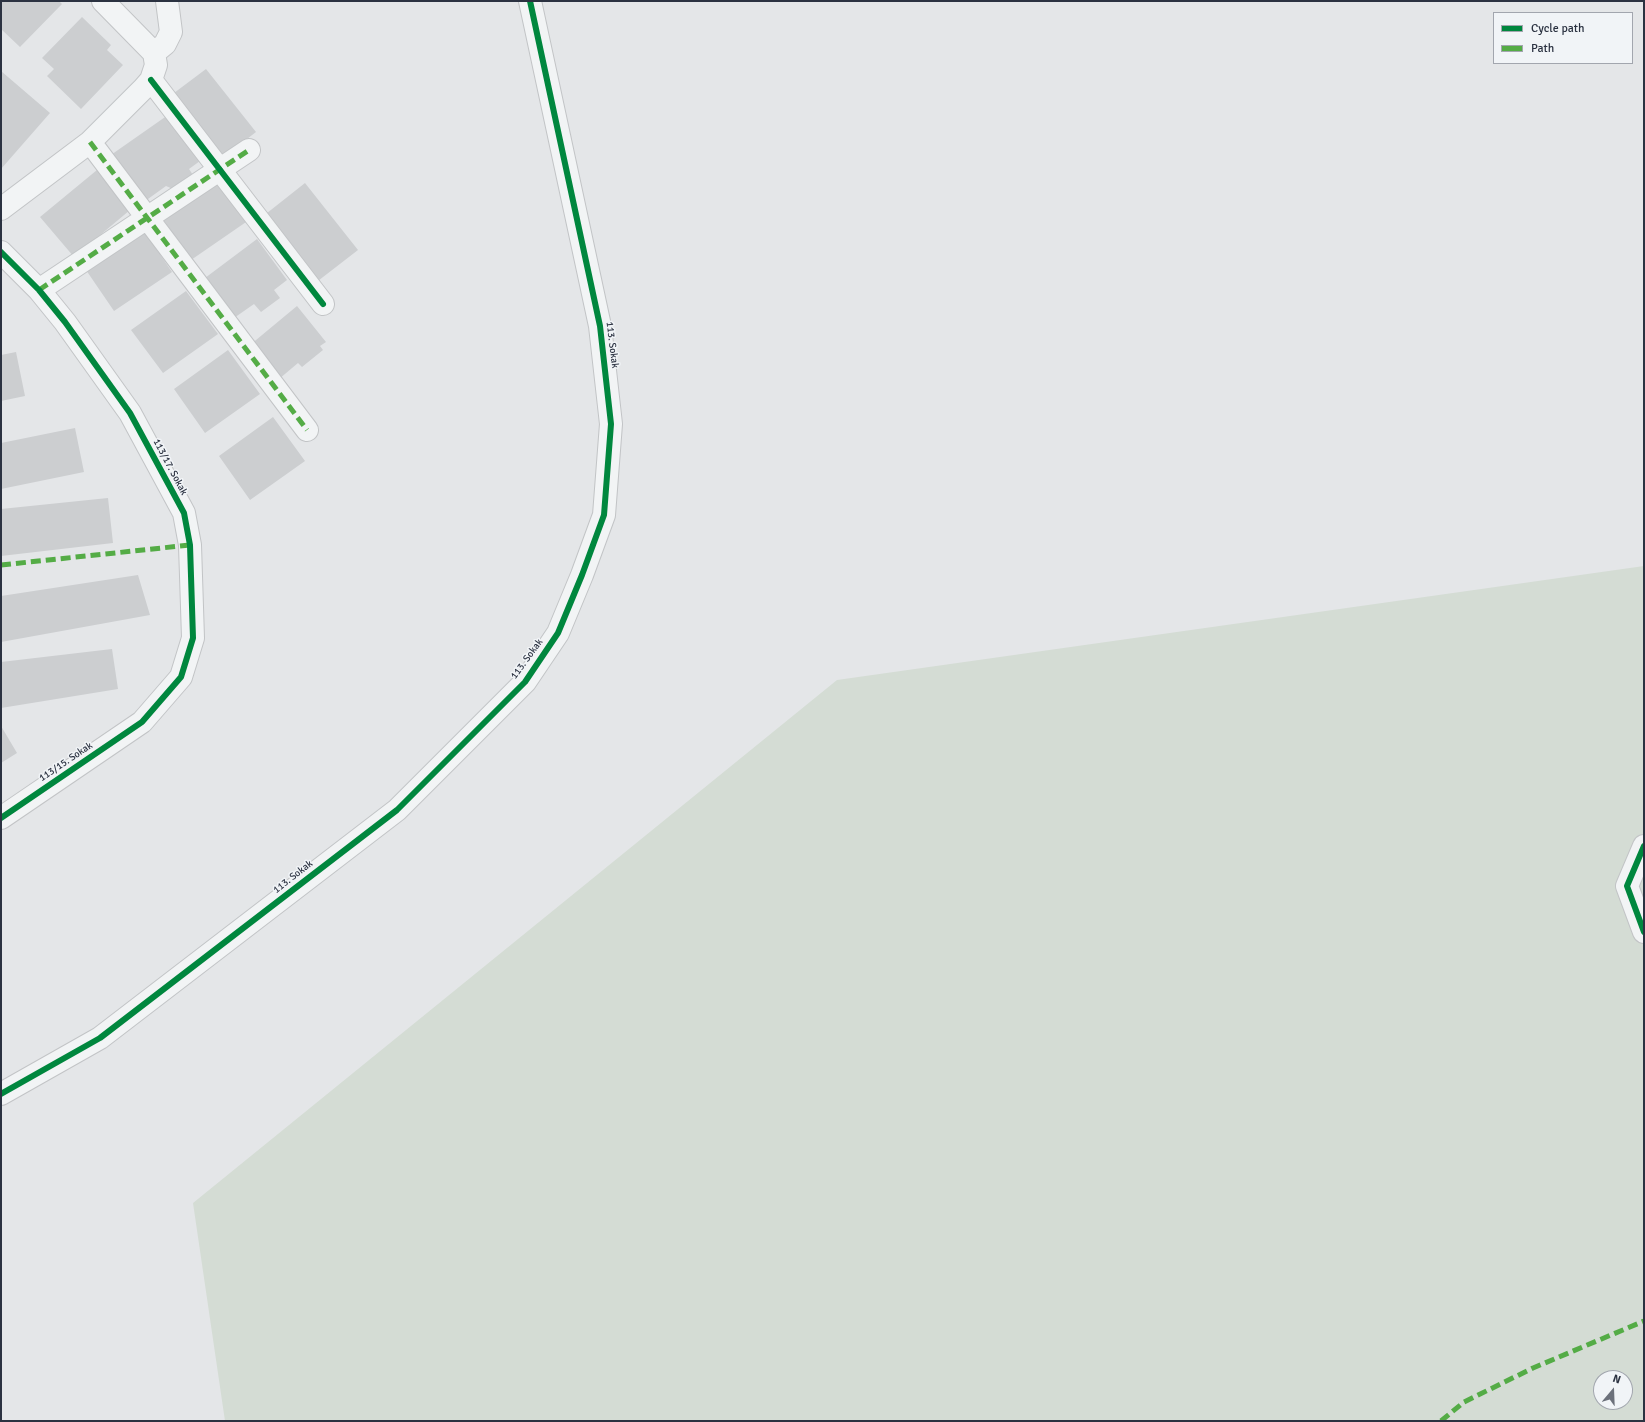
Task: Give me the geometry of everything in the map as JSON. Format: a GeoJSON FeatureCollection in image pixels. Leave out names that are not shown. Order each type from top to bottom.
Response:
{"type":"FeatureCollection","features":[{"type":"Feature","properties":{"kind":"street"},"geometry":{"type":"LineString","coordinates":[[1,209],[90,142],[151,80],[156,64],[154,53],[103,1]]}},
{"type":"Feature","properties":{"kind":"street"},"geometry":{"type":"LineString","coordinates":[[154,53],[165,44],[171,32],[167,1]]}},
{"type":"Feature","properties":{"kind":"street","name":"113. Sokak"},"geometry":{"type":"LineString","coordinates":[[1,1094],[100,1038],[397,810],[525,682],[558,633],[582,575],[604,515],[611,424],[600,326],[530,1]]}},
{"type":"Feature","properties":{"kind":"street"},"geometry":{"type":"LineString","coordinates":[[151,80],[323,304]]}},
{"type":"Feature","properties":{"kind":"street"},"geometry":{"type":"LineString","coordinates":[[90,142],[148,216],[307,430]]}},
{"type":"Feature","properties":{"kind":"street"},"geometry":{"type":"LineString","coordinates":[[39,290],[249,150]]}},
{"type":"Feature","properties":{"kind":"street","name":"113/17. Sokak"},"geometry":{"type":"LineString","coordinates":[[1,252],[39,290],[65,322],[130,413],[184,513],[190,545],[193,638],[181,677],[142,722]]}},
{"type":"Feature","properties":{"kind":"street","name":"113/15. Sokak"},"geometry":{"type":"LineString","coordinates":[[1,818],[142,722]]}},
{"type":"Feature","properties":{"kind":"street"},"geometry":{"type":"LineString","coordinates":[[1644,846],[1627,886],[1644,932]]}},
{"type":"Feature","properties":{"kind":"shaded area"},"geometry":{"type":"Polygon","coordinates":[[[1644,566],[1644,1421],[225,1421],[193,1203],[837,680],[1644,566]]]}},
{"type":"Feature","properties":{"kind":"building"},"geometry":{"type":"Polygon","coordinates":[[[1,1],[59,1],[62,4],[20,47],[1,29],[1,1]]]}},
{"type":"Feature","properties":{"kind":"building"},"geometry":{"type":"Polygon","coordinates":[[[82,17],[111,45],[107,50],[123,65],[81,109],[47,76],[54,69],[42,58],[82,17]]]}},
{"type":"Feature","properties":{"kind":"building"},"geometry":{"type":"Polygon","coordinates":[[[206,69],[256,132],[221,159],[170,96],[206,69]]]}},
{"type":"Feature","properties":{"kind":"building"},"geometry":{"type":"Polygon","coordinates":[[[1,71],[50,113],[1,169],[1,71]]]}},
{"type":"Feature","properties":{"kind":"building"},"geometry":{"type":"Polygon","coordinates":[[[168,115],[200,161],[189,169],[193,175],[173,189],[166,186],[141,204],[108,157],[168,115]]]}},
{"type":"Feature","properties":{"kind":"building"},"geometry":{"type":"Polygon","coordinates":[[[97,170],[130,210],[74,257],[40,217],[97,170]]]}},
{"type":"Feature","properties":{"kind":"building"},"geometry":{"type":"Polygon","coordinates":[[[221,180],[249,220],[191,260],[163,219],[221,180]]]}},
{"type":"Feature","properties":{"kind":"building"},"geometry":{"type":"Polygon","coordinates":[[[305,183],[358,250],[314,284],[262,217],[305,183]]]}},
{"type":"Feature","properties":{"kind":"building"},"geometry":{"type":"Polygon","coordinates":[[[144,231],[172,272],[114,311],[86,270],[144,231]]]}},
{"type":"Feature","properties":{"kind":"building"},"geometry":{"type":"Polygon","coordinates":[[[257,239],[287,280],[274,290],[280,298],[261,312],[254,304],[234,318],[205,278],[257,239]]]}},
{"type":"Feature","properties":{"kind":"building"},"geometry":{"type":"Polygon","coordinates":[[[186,291],[218,334],[163,373],[131,330],[186,291]]]}},
{"type":"Feature","properties":{"kind":"building"},"geometry":{"type":"Polygon","coordinates":[[[297,306],[326,342],[320,346],[323,350],[302,367],[298,363],[279,379],[250,345],[297,306]]]}},
{"type":"Feature","properties":{"kind":"building"},"geometry":{"type":"Polygon","coordinates":[[[228,350],[260,394],[205,433],[174,389],[228,350]]]}},
{"type":"Feature","properties":{"kind":"building"},"geometry":{"type":"Polygon","coordinates":[[[16,352],[25,396],[1,401],[1,355],[16,352]]]}},
{"type":"Feature","properties":{"kind":"building"},"geometry":{"type":"Polygon","coordinates":[[[273,417],[305,461],[250,500],[219,456],[273,417]]]}},
{"type":"Feature","properties":{"kind":"building"},"geometry":{"type":"Polygon","coordinates":[[[75,428],[84,472],[1,489],[1,443],[75,428]]]}},
{"type":"Feature","properties":{"kind":"building"},"geometry":{"type":"Polygon","coordinates":[[[108,498],[113,543],[1,556],[1,509],[108,498]]]}},
{"type":"Feature","properties":{"kind":"building"},"geometry":{"type":"Polygon","coordinates":[[[138,575],[150,615],[1,642],[1,596],[138,575]]]}},
{"type":"Feature","properties":{"kind":"building"},"geometry":{"type":"Polygon","coordinates":[[[112,649],[118,689],[1,708],[1,662],[112,649]]]}},
{"type":"Feature","properties":{"kind":"building"},"geometry":{"type":"Polygon","coordinates":[[[1,726],[17,753],[1,763],[1,726]]]}},
{"type":"Feature","properties":{"kind":"marked path"},"geometry":{"type":"LineString","coordinates":[[90,142],[307,430]]}},
{"type":"Feature","properties":{"kind":"marked path"},"geometry":{"type":"LineString","coordinates":[[39,290],[249,150]]}},
{"type":"Feature","properties":{"kind":"marked path"},"geometry":{"type":"LineString","coordinates":[[1,565],[190,545]]}},
{"type":"Feature","properties":{"kind":"marked path"},"geometry":{"type":"LineString","coordinates":[[1441,1421],[1464,1402],[1533,1368],[1644,1321]]}},
{"type":"Feature","properties":{"kind":"cycle path"},"geometry":{"type":"LineString","coordinates":[[1,1094],[100,1038],[397,810],[525,682],[558,633],[582,575],[604,515],[611,424],[600,326],[530,1]]}},
{"type":"Feature","properties":{"kind":"cycle path"},"geometry":{"type":"LineString","coordinates":[[151,80],[323,304]]}},
{"type":"Feature","properties":{"kind":"cycle path"},"geometry":{"type":"LineString","coordinates":[[1,252],[39,290],[65,322],[130,413],[184,513],[190,545],[193,638],[181,677],[142,722],[1,818]]}},
{"type":"Feature","properties":{"kind":"cycle path"},"geometry":{"type":"LineString","coordinates":[[1644,846],[1627,886],[1644,932]]}}]}
